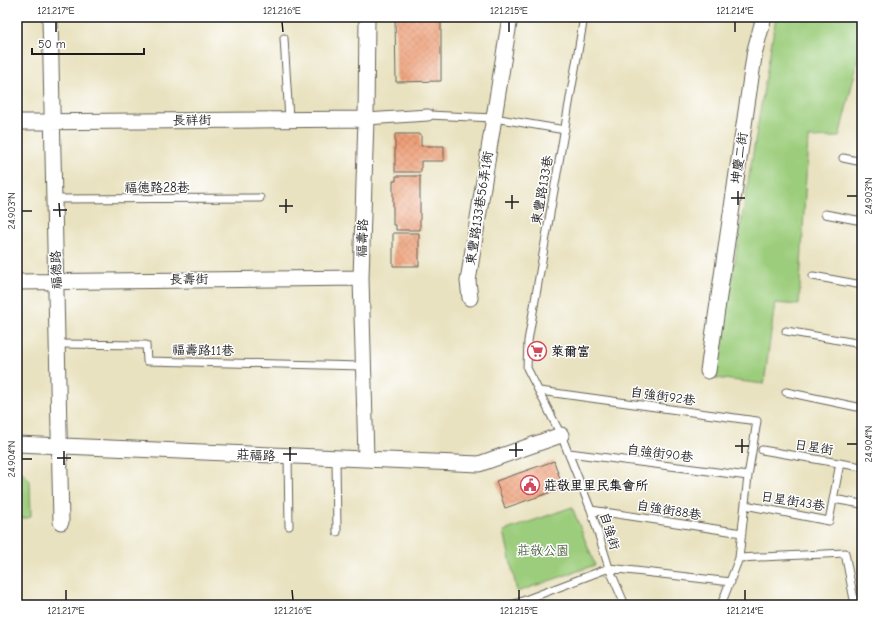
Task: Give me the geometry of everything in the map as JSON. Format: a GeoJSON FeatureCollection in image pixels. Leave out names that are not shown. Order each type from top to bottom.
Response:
{"type":"FeatureCollection","features":[{"type":"Feature","properties":{"kind":"street","name":"福德路"},"geometry":{"type":"LineString","coordinates":[[50,17],[61,522]]}},
{"type":"Feature","properties":{"kind":"street","name":"福壽路"},"geometry":{"type":"LineString","coordinates":[[366,458],[361,278],[366,119],[367,17]]}},
{"type":"Feature","properties":{"kind":"street","name":"東豐路133巷56弄1衖"},"geometry":{"type":"LineString","coordinates":[[470,298],[468,281],[510,17]]}},
{"type":"Feature","properties":{"kind":"street","name":"坤慶二街"},"geometry":{"type":"LineString","coordinates":[[708,371],[755,50],[764,17]]}},
{"type":"Feature","properties":{"kind":"street"},"geometry":{"type":"LineString","coordinates":[[366,119],[428,115]]}},
{"type":"Feature","properties":{"kind":"street","name":"長祥街"},"geometry":{"type":"LineString","coordinates":[[17,122],[366,119]]}},
{"type":"Feature","properties":{"kind":"street","name":"長壽街"},"geometry":{"type":"LineString","coordinates":[[17,282],[361,278]]}},
{"type":"Feature","properties":{"kind":"street","name":"莊福路"},"geometry":{"type":"LineString","coordinates":[[17,444],[479,464],[561,434]]}},
{"type":"Feature","properties":{"kind":"lane","name":"東豐路133巷"},"geometry":{"type":"LineString","coordinates":[[527,368],[528,341],[584,17]]}},
{"type":"Feature","properties":{"kind":"lane"},"geometry":{"type":"LineString","coordinates":[[284,38],[289,119]]}},
{"type":"Feature","properties":{"kind":"lane"},"geometry":{"type":"LineString","coordinates":[[428,115],[494,118],[565,130]]}},
{"type":"Feature","properties":{"kind":"lane"},"geometry":{"type":"LineString","coordinates":[[843,158],[862,162]]}},
{"type":"Feature","properties":{"kind":"lane","name":"福德路28巷"},"geometry":{"type":"LineString","coordinates":[[54,199],[260,198]]}},
{"type":"Feature","properties":{"kind":"lane"},"geometry":{"type":"LineString","coordinates":[[824,214],[862,221]]}},
{"type":"Feature","properties":{"kind":"lane"},"geometry":{"type":"LineString","coordinates":[[813,276],[862,285]]}},
{"type":"Feature","properties":{"kind":"lane"},"geometry":{"type":"LineString","coordinates":[[786,331],[862,344]]}},
{"type":"Feature","properties":{"kind":"lane","name":"福壽路11巷"},"geometry":{"type":"LineString","coordinates":[[58,344],[146,345],[147,361],[363,366]]}},
{"type":"Feature","properties":{"kind":"lane","name":"自強街"},"geometry":{"type":"LineString","coordinates":[[527,368],[561,434],[569,453],[591,510],[609,568],[730,582]]}},
{"type":"Feature","properties":{"kind":"lane","name":"自強街92巷"},"geometry":{"type":"LineString","coordinates":[[540,392],[757,421],[748,476]]}},
{"type":"Feature","properties":{"kind":"lane"},"geometry":{"type":"LineString","coordinates":[[786,392],[862,408]]}},
{"type":"Feature","properties":{"kind":"lane","name":"日星街"},"geometry":{"type":"LineString","coordinates":[[762,450],[862,467]]}},
{"type":"Feature","properties":{"kind":"lane","name":"自強街90巷"},"geometry":{"type":"LineString","coordinates":[[569,453],[748,476]]}},
{"type":"Feature","properties":{"kind":"lane"},"geometry":{"type":"LineString","coordinates":[[288,456],[289,526]]}},
{"type":"Feature","properties":{"kind":"lane"},"geometry":{"type":"LineString","coordinates":[[336,458],[337,532]]}},
{"type":"Feature","properties":{"kind":"lane","name":"日星街43巷"},"geometry":{"type":"LineString","coordinates":[[745,505],[829,521],[840,463]]}},
{"type":"Feature","properties":{"kind":"lane"},"geometry":{"type":"LineString","coordinates":[[721,605],[739,558],[748,476]]}},
{"type":"Feature","properties":{"kind":"lane"},"geometry":{"type":"LineString","coordinates":[[833,499],[862,504]]}},
{"type":"Feature","properties":{"kind":"lane","name":"自強街88巷"},"geometry":{"type":"LineString","coordinates":[[591,510],[742,533]]}},
{"type":"Feature","properties":{"kind":"lane"},"geometry":{"type":"LineString","coordinates":[[739,558],[845,553],[855,605]]}},
{"type":"Feature","properties":{"kind":"lane"},"geometry":{"type":"LineString","coordinates":[[512,605],[609,568],[625,605]]}},
{"type":"Feature","properties":{"kind":"green space"},"geometry":{"type":"Polygon","coordinates":[[[776,17],[862,17],[862,45],[839,137],[808,138],[799,305],[775,303],[764,384],[715,378],[776,17]]]}},
{"type":"Feature","properties":{"kind":"green space"},"geometry":{"type":"Polygon","coordinates":[[[17,467],[30,481],[31,516],[28,518],[17,518],[17,467]]]}},
{"type":"Feature","properties":{"kind":"green space","name":"莊敬公園"},"geometry":{"type":"Polygon","coordinates":[[[572,507],[595,565],[517,592],[504,531],[572,507]]]}},
{"type":"Feature","properties":{"kind":"building"},"geometry":{"type":"Polygon","coordinates":[[[395,17],[441,17],[441,81],[396,82],[395,17]]]}},
{"type":"Feature","properties":{"kind":"building"},"geometry":{"type":"Polygon","coordinates":[[[395,134],[421,134],[421,146],[444,146],[444,161],[421,161],[421,172],[395,172],[395,134]]]}},
{"type":"Feature","properties":{"kind":"building"},"geometry":{"type":"Polygon","coordinates":[[[396,176],[420,176],[420,230],[396,230],[396,225],[393,225],[393,181],[396,181],[396,176]]]}},
{"type":"Feature","properties":{"kind":"building"},"geometry":{"type":"Polygon","coordinates":[[[393,233],[419,233],[419,266],[393,266],[393,233]]]}},
{"type":"Feature","properties":{"kind":"building","name":"莊敬里里民集會所"},"geometry":{"type":"Polygon","coordinates":[[[554,461],[563,488],[505,508],[496,481],[554,461]]]}},
{"type":"Feature","properties":{"kind":"place","name":"萊爾富"},"geometry":{"type":"Point","coordinates":[537,351]}},
{"type":"Feature","properties":{"kind":"place","name":"莊敬里里民集會所"},"geometry":{"type":"Point","coordinates":[530,485]}}]}
